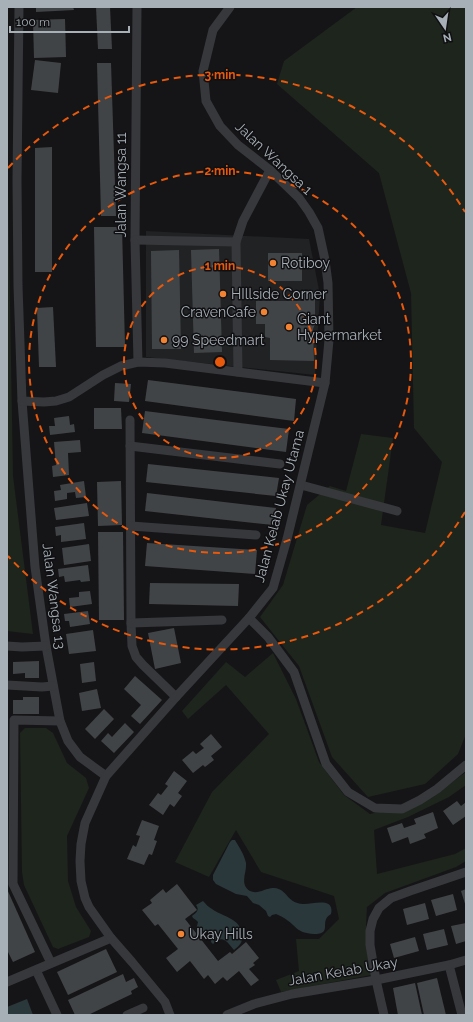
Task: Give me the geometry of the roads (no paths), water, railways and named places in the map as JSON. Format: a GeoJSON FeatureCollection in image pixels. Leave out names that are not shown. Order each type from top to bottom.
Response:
{"type":"FeatureCollection","features":[{"type":"Feature","properties":{"kind":"street","name":"Jalan Wangsa 13"},"geometry":{"type":"LineString","coordinates":[[19,7],[17,180],[18,286],[22,401],[35,567],[46,646],[60,721],[68,741],[80,757],[106,776]]}},
{"type":"Feature","properties":{"kind":"street","name":"Jalan Wangsa 11"},"geometry":{"type":"LineString","coordinates":[[137,7],[135,240],[138,362]]}},
{"type":"Feature","properties":{"kind":"street","name":"Jalan Wangsa 1"},"geometry":{"type":"LineString","coordinates":[[230,7],[214,30],[203,71],[206,101],[220,126],[238,145],[270,170],[299,198],[318,228],[328,283],[329,340],[325,383]]}},
{"type":"Feature","properties":{"kind":"street"},"geometry":{"type":"LineString","coordinates":[[238,372],[236,242],[243,221],[270,170]]}},
{"type":"Feature","properties":{"kind":"street"},"geometry":{"type":"LineString","coordinates":[[7,180],[17,180]]}},
{"type":"Feature","properties":{"kind":"street"},"geometry":{"type":"LineString","coordinates":[[135,240],[236,242]]}},
{"type":"Feature","properties":{"kind":"street"},"geometry":{"type":"LineString","coordinates":[[22,401],[56,401],[69,397],[103,375],[121,366],[138,362],[165,363],[325,383]]}},
{"type":"Feature","properties":{"kind":"street","name":"Jalan Kelab Ukay Utama"},"geometry":{"type":"LineString","coordinates":[[170,1015],[165,1002],[110,938],[89,907],[85,898],[81,881],[80,844],[85,823],[106,776],[249,618],[273,588],[301,485],[325,383]]}},
{"type":"Feature","properties":{"kind":"street"},"geometry":{"type":"LineString","coordinates":[[130,420],[132,646],[136,657],[176,697]]}},
{"type":"Feature","properties":{"kind":"street"},"geometry":{"type":"LineString","coordinates":[[130,446],[280,464]]}},
{"type":"Feature","properties":{"kind":"street"},"geometry":{"type":"LineString","coordinates":[[301,485],[397,511]]}},
{"type":"Feature","properties":{"kind":"street"},"geometry":{"type":"LineString","coordinates":[[131,526],[256,535]]}},
{"type":"Feature","properties":{"kind":"street"},"geometry":{"type":"LineString","coordinates":[[249,618],[268,637],[294,672],[326,764],[348,792],[375,808],[402,809],[420,800],[466,765]]}},
{"type":"Feature","properties":{"kind":"street"},"geometry":{"type":"LineString","coordinates":[[131,623],[222,620]]}},
{"type":"Feature","properties":{"kind":"street"},"geometry":{"type":"LineString","coordinates":[[7,646],[46,646]]}},
{"type":"Feature","properties":{"kind":"street"},"geometry":{"type":"LineString","coordinates":[[7,685],[42,687],[53,686]]}},
{"type":"Feature","properties":{"kind":"street"},"geometry":{"type":"LineString","coordinates":[[51,963],[13,884],[14,720],[60,721]]}},
{"type":"Feature","properties":{"kind":"street"},"geometry":{"type":"LineString","coordinates":[[384,1015],[370,945],[370,931],[373,919],[379,908],[391,898],[466,872]]}},
{"type":"Feature","properties":{"kind":"street"},"geometry":{"type":"LineString","coordinates":[[7,982],[110,938]]}},
{"type":"Feature","properties":{"kind":"street","name":"Jalan Kelab Ukay"},"geometry":{"type":"LineString","coordinates":[[227,1015],[254,1004],[292,994],[376,980],[466,960]]}},
{"type":"Feature","properties":{"kind":"street"},"geometry":{"type":"LineString","coordinates":[[449,964],[462,1015]]}},
{"type":"Feature","properties":{"kind":"street"},"geometry":{"type":"LineString","coordinates":[[36,970],[57,1015]]}},
{"type":"Feature","properties":{"kind":"street"},"geometry":{"type":"LineString","coordinates":[[127,1015],[142,1008]]}},
{"type":"Feature","properties":{"kind":"place","name":"Rotiboy"},"geometry":{"type":"Point","coordinates":[273,263]}},
{"type":"Feature","properties":{"kind":"place","name":"HIllside Corner"},"geometry":{"type":"Point","coordinates":[223,294]}},
{"type":"Feature","properties":{"kind":"place","name":"CravenCafe"},"geometry":{"type":"Point","coordinates":[264,312]}},
{"type":"Feature","properties":{"kind":"place","name":"Giant Hypermarket"},"geometry":{"type":"Point","coordinates":[289,327]}},
{"type":"Feature","properties":{"kind":"place","name":"99 Speedmart"},"geometry":{"type":"Point","coordinates":[164,340]}},
{"type":"Feature","properties":{"kind":"place","name":"Ukay Hills"},"geometry":{"type":"Point","coordinates":[181,934]}}]}
